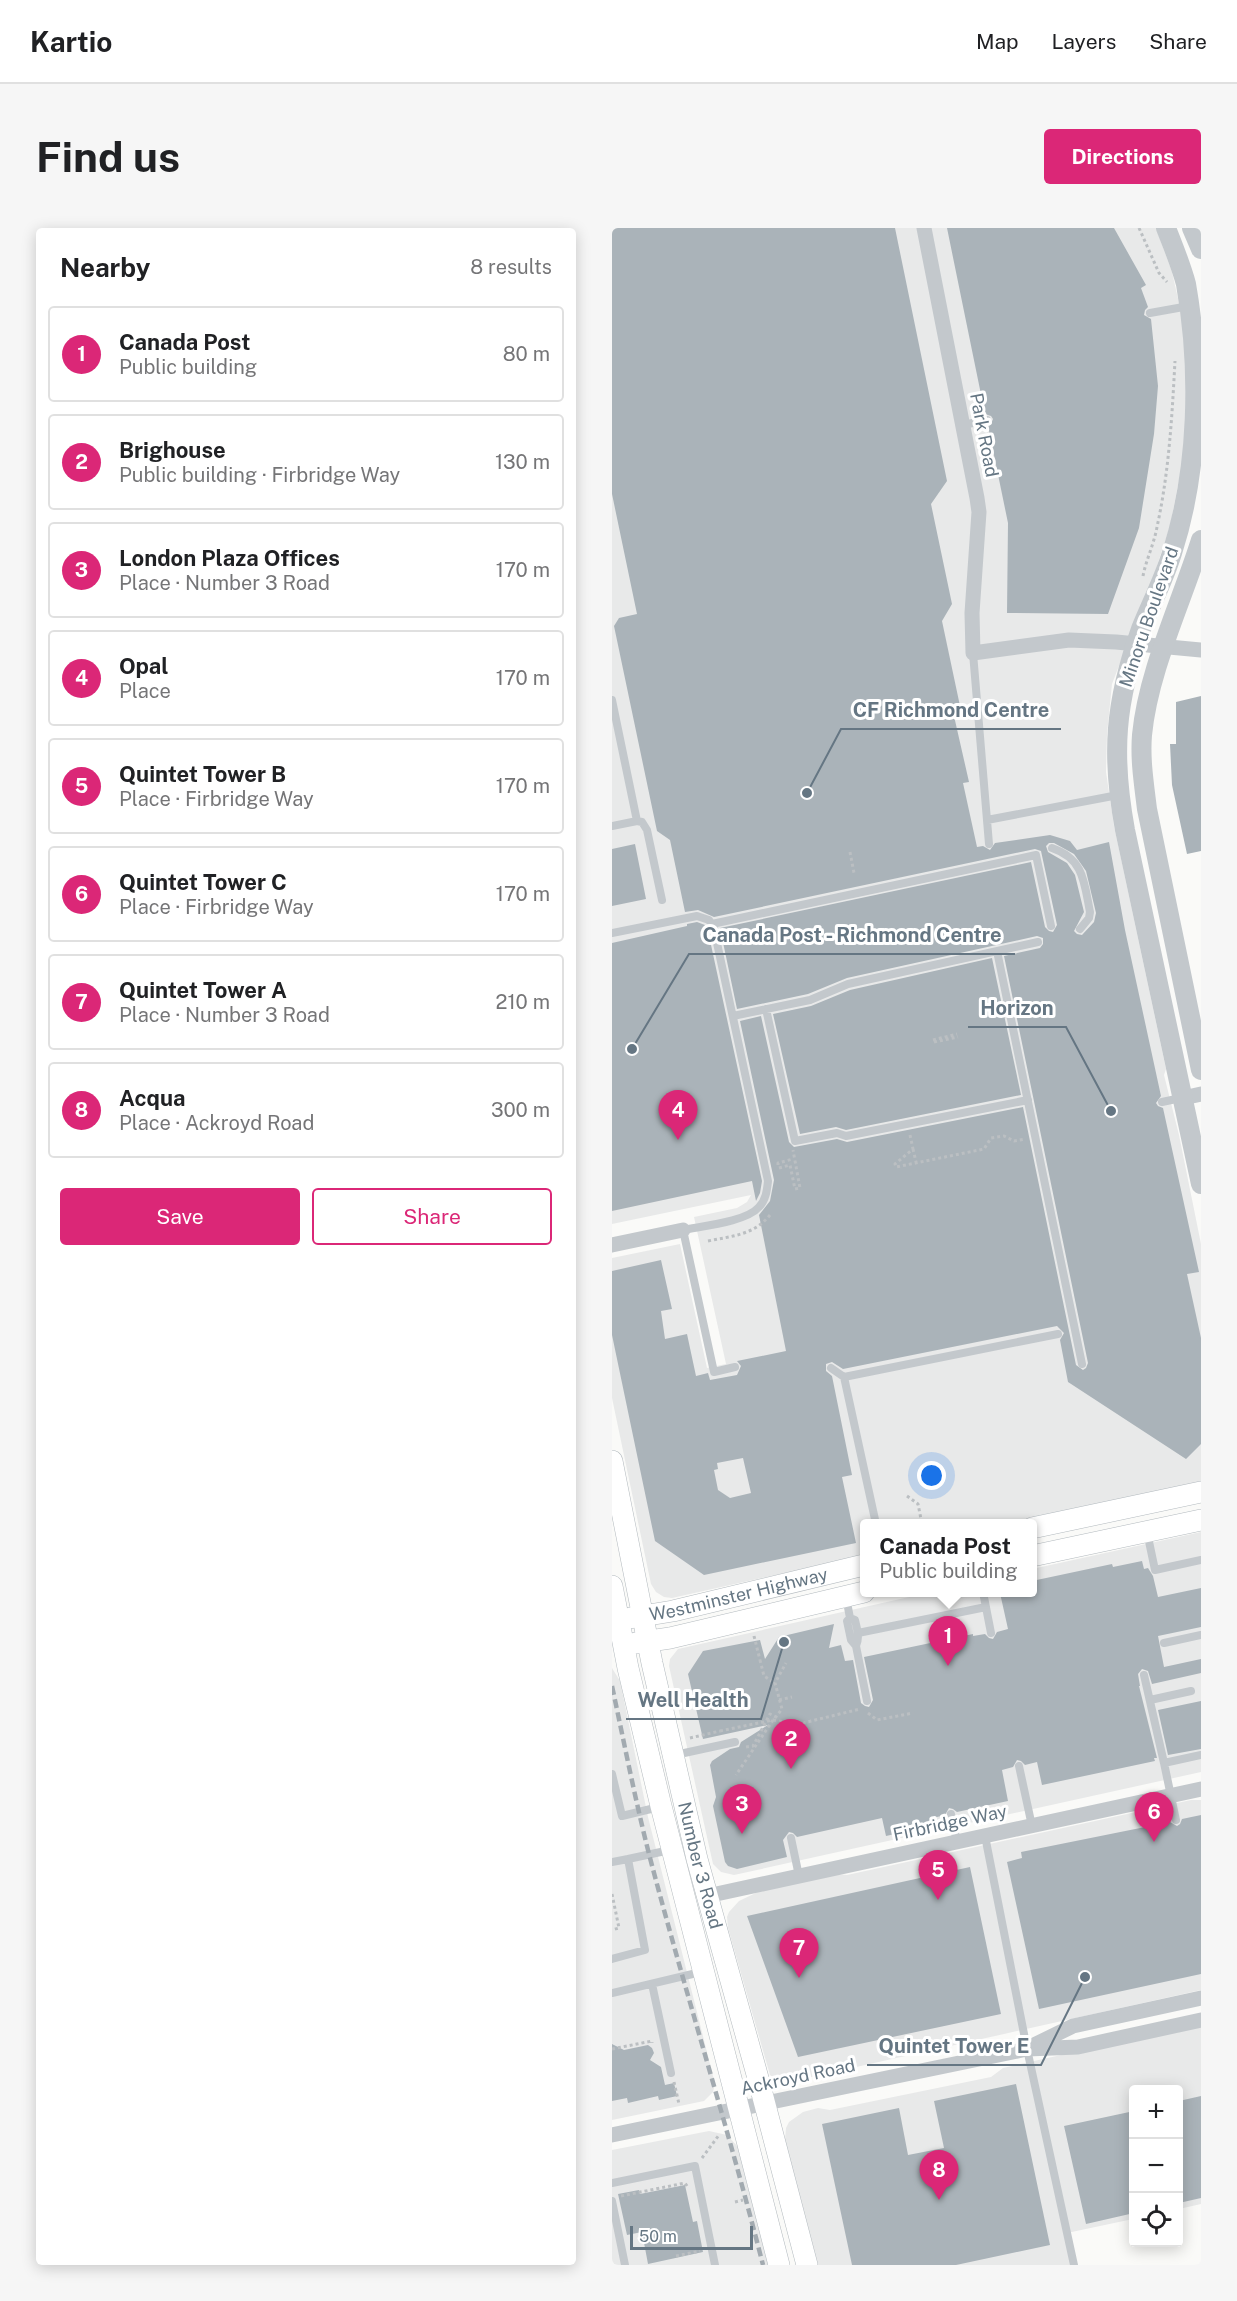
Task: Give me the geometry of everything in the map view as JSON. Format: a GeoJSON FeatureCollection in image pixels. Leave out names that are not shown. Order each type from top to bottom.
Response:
{"type":"FeatureCollection","features":[{"type":"Feature","properties":{"kind":"main road","name":"Number 3 Road"},"geometry":{"type":"LineString","coordinates":[[612,1461],[648,1642],[707,1896],[807,2265]]}},
{"type":"Feature","properties":{"kind":"main road"},"geometry":{"type":"LineString","coordinates":[[1037,1527],[1201,1492]]}},
{"type":"Feature","properties":{"kind":"main road"},"geometry":{"type":"LineString","coordinates":[[1037,1555],[1201,1520]]}},
{"type":"Feature","properties":{"kind":"main road","name":"Westminster Highway"},"geometry":{"type":"LineString","coordinates":[[616,1620],[643,1617],[860,1566]]}},
{"type":"Feature","properties":{"kind":"main road","name":"Number 3 Road"},"geometry":{"type":"LineString","coordinates":[[612,1586],[618,1646],[779,2265]]}},
{"type":"Feature","properties":{"kind":"main road","name":"Westminster Highway"},"geometry":{"type":"LineString","coordinates":[[618,1646],[648,1642],[855,1594]]}},
{"type":"Feature","properties":{"kind":"street","name":"Park Road"},"geometry":{"type":"LineString","coordinates":[[924,228],[979,512],[972,613],[973,652]]}},
{"type":"Feature","properties":{"kind":"street","name":"Minoru Boulevard"},"geometry":{"type":"LineString","coordinates":[[1166,228],[1182,272],[1196,356],[1197,403],[1191,471],[1186,502],[1172,554],[1136,644],[1123,688],[1116,733],[1119,795],[1192,1096],[1201,1184]]}},
{"type":"Feature","properties":{"kind":"street"},"geometry":{"type":"LineString","coordinates":[[1192,228],[1201,249]]}},
{"type":"Feature","properties":{"kind":"street","name":"Minoru Boulevard"},"geometry":{"type":"LineString","coordinates":[[1201,540],[1149,694],[1142,735],[1142,771],[1147,809],[1201,1070]]}},
{"type":"Feature","properties":{"kind":"street"},"geometry":{"type":"LineString","coordinates":[[973,652],[1069,640],[1201,650]]}},
{"type":"Feature","properties":{"kind":"street"},"geometry":{"type":"LineString","coordinates":[[612,1245],[683,1230]]}},
{"type":"Feature","properties":{"kind":"street","name":"Firbridge Way"},"geometry":{"type":"LineString","coordinates":[[707,1896],[1201,1789]]}},
{"type":"Feature","properties":{"kind":"street","name":"Ackroyd Road"},"geometry":{"type":"LineString","coordinates":[[1027,2049],[1073,2026],[1201,1998]]}},
{"type":"Feature","properties":{"kind":"street","name":"Ackroyd Road"},"geometry":{"type":"LineString","coordinates":[[612,2135],[1027,2049],[1078,2048],[1201,2020]]}},
{"type":"Feature","properties":{"kind":"lane"},"geometry":{"type":"LineString","coordinates":[[1150,313],[1189,306]]}},
{"type":"Feature","properties":{"kind":"lane"},"geometry":{"type":"LineString","coordinates":[[963,425],[987,420]]}},
{"type":"Feature","properties":{"kind":"lane"},"geometry":{"type":"LineString","coordinates":[[973,652],[989,844]]}},
{"type":"Feature","properties":{"kind":"lane"},"geometry":{"type":"LineString","coordinates":[[612,699],[638,821]]}},
{"type":"Feature","properties":{"kind":"lane"},"geometry":{"type":"LineString","coordinates":[[987,820],[1119,795]]}},
{"type":"Feature","properties":{"kind":"lane"},"geometry":{"type":"LineString","coordinates":[[612,826],[642,822],[647,830],[662,900]]}},
{"type":"Feature","properties":{"kind":"lane"},"geometry":{"type":"LineString","coordinates":[[1052,848],[1067,854],[1082,873],[1090,912],[1089,918],[1080,929]]}},
{"type":"Feature","properties":{"kind":"lane"},"geometry":{"type":"LineString","coordinates":[[712,924],[1036,855],[1052,926]]}},
{"type":"Feature","properties":{"kind":"lane"},"geometry":{"type":"LineString","coordinates":[[612,933],[696,916],[705,917],[712,924],[768,1181],[767,1193],[760,1207],[748,1215],[683,1230],[714,1372],[735,1367]]}},
{"type":"Feature","properties":{"kind":"lane"},"geometry":{"type":"LineString","coordinates":[[733,1016],[810,1000],[848,984],[1038,942]]}},
{"type":"Feature","properties":{"kind":"lane"},"geometry":{"type":"LineString","coordinates":[[997,951],[1082,1364]]}},
{"type":"Feature","properties":{"kind":"lane"},"geometry":{"type":"LineString","coordinates":[[766,1009],[795,1142],[837,1133],[846,1136],[1028,1100]]}},
{"type":"Feature","properties":{"kind":"lane"},"geometry":{"type":"LineString","coordinates":[[1162,1102],[1192,1096]]}},
{"type":"Feature","properties":{"kind":"lane"},"geometry":{"type":"LineString","coordinates":[[844,1377],[1058,1334]]}},
{"type":"Feature","properties":{"kind":"lane"},"geometry":{"type":"LineString","coordinates":[[831,1368],[844,1377],[875,1519]]}},
{"type":"Feature","properties":{"kind":"lane"},"geometry":{"type":"LineString","coordinates":[[1147,1531],[1155,1570],[1201,1560]]}},
{"type":"Feature","properties":{"kind":"lane"},"geometry":{"type":"LineString","coordinates":[[855,1594],[847,1621],[851,1641],[856,1646],[867,1701]]}},
{"type":"Feature","properties":{"kind":"lane"},"geometry":{"type":"LineString","coordinates":[[984,1597],[991,1633]]}},
{"type":"Feature","properties":{"kind":"lane"},"geometry":{"type":"LineString","coordinates":[[858,1633],[986,1607]]}},
{"type":"Feature","properties":{"kind":"lane"},"geometry":{"type":"LineString","coordinates":[[850,1617],[855,1620],[858,1633],[859,1639],[856,1646]]}},
{"type":"Feature","properties":{"kind":"lane"},"geometry":{"type":"LineString","coordinates":[[1164,1643],[1201,1635]]}},
{"type":"Feature","properties":{"kind":"lane"},"geometry":{"type":"LineString","coordinates":[[1144,1675],[1176,1820]]}},
{"type":"Feature","properties":{"kind":"lane"},"geometry":{"type":"LineString","coordinates":[[1150,1700],[1191,1691]]}},
{"type":"Feature","properties":{"kind":"lane"},"geometry":{"type":"LineString","coordinates":[[673,1755],[735,1742]]}},
{"type":"Feature","properties":{"kind":"lane"},"geometry":{"type":"LineString","coordinates":[[1164,1763],[1201,1755]]}},
{"type":"Feature","properties":{"kind":"lane"},"geometry":{"type":"LineString","coordinates":[[1019,1766],[1032,1826]]}},
{"type":"Feature","properties":{"kind":"lane"},"geometry":{"type":"LineString","coordinates":[[612,1774],[622,1816],[661,1806]]}},
{"type":"Feature","properties":{"kind":"lane"},"geometry":{"type":"LineString","coordinates":[[951,1814],[957,1842]]}},
{"type":"Feature","properties":{"kind":"lane"},"geometry":{"type":"LineString","coordinates":[[986,1836],[1027,2049],[1074,2265]]}},
{"type":"Feature","properties":{"kind":"lane"},"geometry":{"type":"LineString","coordinates":[[791,1838],[799,1876]]}},
{"type":"Feature","properties":{"kind":"lane"},"geometry":{"type":"LineString","coordinates":[[612,1863],[671,1850]]}},
{"type":"Feature","properties":{"kind":"lane"},"geometry":{"type":"LineString","coordinates":[[612,1959],[645,1950],[628,1859]]}},
{"type":"Feature","properties":{"kind":"lane"},"geometry":{"type":"LineString","coordinates":[[612,1993],[703,1972]]}},
{"type":"Feature","properties":{"kind":"lane"},"geometry":{"type":"LineString","coordinates":[[652,1984],[671,2073]]}},
{"type":"Feature","properties":{"kind":"lane"},"geometry":{"type":"LineString","coordinates":[[612,2183],[695,2166],[715,2265]]}},
{"type":"Feature","properties":{"kind":"lane"},"geometry":{"type":"LineString","coordinates":[[612,2201],[625,2265]]}},
{"type":"Feature","properties":{"kind":"path"},"geometry":{"type":"LineString","coordinates":[[1139,228],[1159,273],[1189,306]]}},
{"type":"Feature","properties":{"kind":"path"},"geometry":{"type":"LineString","coordinates":[[1142,581],[1157,530],[1167,468],[1173,415],[1175,357]]}},
{"type":"Feature","properties":{"kind":"path"},"geometry":{"type":"LineString","coordinates":[[850,852],[854,873]]}},
{"type":"Feature","properties":{"kind":"path"},"geometry":{"type":"LineString","coordinates":[[934,1041],[958,1036]]}},
{"type":"Feature","properties":{"kind":"path"},"geometry":{"type":"LineString","coordinates":[[908,1124],[916,1163]]}},
{"type":"Feature","properties":{"kind":"path"},"geometry":{"type":"LineString","coordinates":[[913,1149],[895,1164],[896,1167],[921,1164],[984,1149],[991,1138],[1004,1136],[1014,1142],[1036,1137]]}},
{"type":"Feature","properties":{"kind":"path"},"geometry":{"type":"LineString","coordinates":[[779,1167],[778,1163],[793,1159]]}},
{"type":"Feature","properties":{"kind":"path"},"geometry":{"type":"LineString","coordinates":[[908,1496],[918,1504],[921,1519]]}},
{"type":"Feature","properties":{"kind":"path"},"geometry":{"type":"LineString","coordinates":[[736,1775],[782,1709],[775,1683],[764,1676],[755,1641]]}},
{"type":"Feature","properties":{"kind":"path"},"geometry":{"type":"LineString","coordinates":[[775,1683],[786,1662]]}},
{"type":"Feature","properties":{"kind":"path"},"geometry":{"type":"LineString","coordinates":[[780,1700],[792,1697]]}},
{"type":"Feature","properties":{"kind":"path"},"geometry":{"type":"LineString","coordinates":[[770,1714],[775,1718],[799,1724],[862,1709],[877,1720],[913,1713]]}},
{"type":"Feature","properties":{"kind":"path"},"geometry":{"type":"LineString","coordinates":[[690,1738],[775,1718]]}},
{"type":"Feature","properties":{"kind":"path"},"geometry":{"type":"LineString","coordinates":[[612,1894],[619,1928],[612,1930]]}},
{"type":"Feature","properties":{"kind":"path"},"geometry":{"type":"LineString","coordinates":[[612,2049],[652,2041],[654,2050]]}},
{"type":"Feature","properties":{"kind":"path"},"geometry":{"type":"LineString","coordinates":[[670,2083],[674,2082],[679,2104]]}},
{"type":"Feature","properties":{"kind":"path"},"geometry":{"type":"LineString","coordinates":[[622,2206],[620,2196],[685,2183],[689,2195]]}},
{"type":"Feature","properties":{"kind":"path"},"geometry":{"type":"LineString","coordinates":[[676,2256],[700,2251]]}},
{"type":"Feature","properties":{"kind":"shaded area"},"geometry":{"type":"Polygon","coordinates":[[[612,228],[1156,228],[1172,272],[1181,312],[1188,370],[1186,444],[1170,526],[1112,684],[1106,772],[1114,826],[1166,1069],[1164,1075],[1179,1135],[1201,1244],[1201,1483],[1033,1519],[860,1519],[860,1554],[857,1557],[672,1598],[664,1597],[656,1592],[651,1584],[612,1398],[612,1258],[680,1244],[707,1368],[726,1364],[694,1217],[737,1208],[747,1202],[751,1195],[612,1224],[612,228]]]}},
{"type":"Feature","properties":{"kind":"shaded area"},"geometry":{"type":"Polygon","coordinates":[[[1201,1532],[1201,1772],[734,1875],[721,1872],[713,1864],[669,1666],[670,1659],[678,1649],[909,1597],[1037,1597],[1037,1568],[1201,1532]]]}},
{"type":"Feature","properties":{"kind":"shaded area"},"geometry":{"type":"Polygon","coordinates":[[[612,1668],[620,1681],[648,1817],[715,2084],[713,2092],[704,2101],[612,2120],[612,1668]]]}},
{"type":"Feature","properties":{"kind":"shaded area"},"geometry":{"type":"Polygon","coordinates":[[[1191,1800],[1201,1800],[1201,1990],[789,2082],[778,2081],[770,2075],[728,1928],[729,1912],[739,1901],[762,1890],[836,1874],[847,1875],[1191,1800]]]}},
{"type":"Feature","properties":{"kind":"shaded area"},"geometry":{"type":"Polygon","coordinates":[[[1201,2024],[1201,2204],[1183,2208],[1183,2085],[1129,2085],[1129,2220],[1067,2233],[1073,2265],[818,2265],[785,2140],[789,2122],[803,2112],[818,2108],[830,2110],[991,2077],[1003,2068],[1201,2024]]]}},
{"type":"Feature","properties":{"kind":"shaded area"},"geometry":{"type":"Polygon","coordinates":[[[709,2131],[727,2135],[739,2148],[769,2265],[612,2265],[612,2150],[709,2131]]]}},
{"type":"Feature","properties":{"kind":"building"},"geometry":{"type":"Polygon","coordinates":[[[612,228],[895,228],[947,481],[931,504],[952,604],[942,621],[960,706],[954,716],[969,782],[963,783],[977,847],[983,846],[990,850],[995,843],[1050,835],[1070,841],[1077,850],[1109,842],[1125,930],[1161,1096],[1156,1103],[1163,1108],[1199,1272],[1187,1274],[1201,1338],[1201,1444],[1186,1459],[1068,1382],[1060,1340],[1064,1333],[1057,1326],[843,1369],[832,1362],[826,1364],[826,1371],[832,1376],[852,1475],[842,1477],[856,1543],[704,1575],[655,1541],[612,1335],[612,1271],[661,1260],[672,1309],[661,1311],[665,1339],[687,1334],[696,1376],[708,1373],[710,1380],[737,1375],[741,1366],[737,1361],[786,1351],[759,1215],[770,1201],[774,1180],[740,1021],[761,1016],[789,1142],[794,1147],[837,1139],[847,1142],[1023,1107],[1076,1365],[1083,1370],[1088,1363],[1004,956],[1040,948],[1043,938],[1037,936],[847,978],[808,994],[737,1009],[720,928],[1031,862],[1045,927],[1053,932],[1057,925],[1041,851],[1035,849],[714,917],[698,910],[685,912],[670,840],[657,831],[614,626],[619,618],[637,614],[612,494],[612,228]],[[1054,843],[1046,846],[1048,852],[1067,863],[1075,875],[1084,912],[1074,931],[1082,935],[1094,922],[1096,913],[1086,871],[1074,854],[1054,843]],[[743,1458],[717,1463],[718,1469],[714,1470],[718,1490],[730,1498],[751,1493],[743,1458]]]}},
{"type":"Feature","properties":{"kind":"building"},"geometry":{"type":"Polygon","coordinates":[[[947,228],[1114,228],[1146,285],[1141,288],[1148,307],[1144,315],[1151,319],[1158,386],[1154,434],[1139,528],[1108,614],[1007,613],[1008,523],[988,426],[993,419],[985,414],[947,228]]]}},
{"type":"Feature","properties":{"kind":"building"},"geometry":{"type":"Polygon","coordinates":[[[1201,696],[1201,851],[1187,854],[1172,785],[1170,744],[1176,744],[1176,702],[1201,696]]]}},
{"type":"Feature","properties":{"kind":"building"},"geometry":{"type":"Polygon","coordinates":[[[635,844],[646,899],[612,906],[612,849],[635,844]]]}},
{"type":"Feature","properties":{"kind":"building"},"geometry":{"type":"Polygon","coordinates":[[[697,922],[705,925],[708,931],[762,1181],[760,1193],[756,1201],[752,1181],[612,1211],[612,943],[697,922]]]}},
{"type":"Feature","properties":{"kind":"building"},"geometry":{"type":"Polygon","coordinates":[[[992,958],[1021,1095],[846,1130],[836,1127],[800,1134],[773,1014],[811,1006],[850,990],[992,958]]]}},
{"type":"Feature","properties":{"kind":"building"},"geometry":{"type":"Polygon","coordinates":[[[1142,1561],[1144,1569],[1148,1568],[1153,1576],[1158,1597],[1201,1588],[1201,1627],[1158,1636],[1164,1667],[1201,1659],[1201,1673],[1152,1684],[1148,1671],[1142,1669],[1138,1674],[1157,1758],[1154,1758],[1155,1761],[1042,1785],[1037,1762],[1025,1765],[1017,1760],[1013,1767],[1002,1770],[1008,1801],[957,1812],[949,1808],[945,1815],[933,1818],[935,1825],[886,1836],[882,1818],[797,1837],[789,1832],[783,1840],[787,1857],[737,1869],[728,1866],[725,1862],[713,1806],[716,1797],[710,1765],[712,1761],[730,1749],[739,1747],[741,1742],[768,1725],[703,1739],[688,1674],[703,1651],[760,1640],[765,1659],[779,1637],[834,1624],[829,1648],[841,1645],[845,1661],[853,1660],[861,1703],[869,1707],[873,1700],[864,1657],[973,1634],[973,1636],[985,1634],[993,1639],[997,1632],[1008,1629],[1001,1597],[1037,1597],[1037,1580],[1112,1564],[1113,1567],[1142,1561]]]}},
{"type":"Feature","properties":{"kind":"building"},"geometry":{"type":"Polygon","coordinates":[[[1201,1701],[1201,1749],[1168,1755],[1158,1710],[1201,1701]]]}},
{"type":"Feature","properties":{"kind":"building"},"geometry":{"type":"Polygon","coordinates":[[[1201,1815],[1201,1974],[1039,2009],[1007,1862],[1022,1858],[1021,1852],[1170,1822],[1177,1826],[1182,1819],[1201,1815]]]}},
{"type":"Feature","properties":{"kind":"building"},"geometry":{"type":"Polygon","coordinates":[[[970,1867],[1001,2014],[798,2057],[747,1916],[970,1867]]]}},
{"type":"Feature","properties":{"kind":"building"},"geometry":{"type":"Polygon","coordinates":[[[612,2044],[624,2050],[648,2045],[652,2048],[654,2053],[650,2060],[661,2067],[665,2085],[674,2083],[677,2096],[659,2100],[658,2096],[628,2103],[627,2098],[612,2101],[612,2044]]]}},
{"type":"Feature","properties":{"kind":"building"},"geometry":{"type":"Polygon","coordinates":[[[1016,2084],[1050,2245],[956,2265],[852,2265],[822,2124],[899,2108],[908,2155],[944,2148],[934,2101],[1016,2084]]]}},
{"type":"Feature","properties":{"kind":"building"},"geometry":{"type":"Polygon","coordinates":[[[1201,2096],[1201,2198],[1183,2202],[1183,2139],[1183,2100],[1201,2096]]]}},
{"type":"Feature","properties":{"kind":"building"},"geometry":{"type":"Polygon","coordinates":[[[1129,2112],[1129,2214],[1086,2224],[1064,2126],[1129,2112]]]}},
{"type":"Feature","properties":{"kind":"building"},"geometry":{"type":"Polygon","coordinates":[[[685,2185],[693,2222],[697,2221],[703,2252],[648,2264],[642,2232],[627,2235],[618,2194],[639,2190],[640,2194],[685,2185]]]}},
{"type":"Feature","properties":{"kind":"railway"},"geometry":{"type":"LineString","coordinates":[[612,1686],[649,1854],[763,2265]]}},
{"type":"Feature","properties":{"kind":"place","name":"CF Richmond Centre"},"geometry":{"type":"Point","coordinates":[807,793]}},
{"type":"Feature","properties":{"kind":"place","name":"Canada Post - Richmond Centre"},"geometry":{"type":"Point","coordinates":[632,1049]}},
{"type":"Feature","properties":{"kind":"place","name":"Horizon"},"geometry":{"type":"Point","coordinates":[1111,1111]}},
{"type":"Feature","properties":{"kind":"place","name":"Opal"},"geometry":{"type":"Point","coordinates":[678,1140]}},
{"type":"Feature","properties":{"kind":"place","name":"Well Health"},"geometry":{"type":"Point","coordinates":[784,1642]}},
{"type":"Feature","properties":{"kind":"place","name":"Canada Post"},"geometry":{"type":"Point","coordinates":[948,1666]}},
{"type":"Feature","properties":{"kind":"place","name":"Brighouse"},"geometry":{"type":"Point","coordinates":[791,1769]}},
{"type":"Feature","properties":{"kind":"place","name":"London Plaza Offices"},"geometry":{"type":"Point","coordinates":[742,1834]}},
{"type":"Feature","properties":{"kind":"place","name":"Quintet Tower C"},"geometry":{"type":"Point","coordinates":[1154,1842]}},
{"type":"Feature","properties":{"kind":"place","name":"Quintet Tower B"},"geometry":{"type":"Point","coordinates":[938,1900]}},
{"type":"Feature","properties":{"kind":"place","name":"Quintet Tower E"},"geometry":{"type":"Point","coordinates":[1085,1977]}},
{"type":"Feature","properties":{"kind":"place","name":"Quintet Tower A"},"geometry":{"type":"Point","coordinates":[799,1978]}},
{"type":"Feature","properties":{"kind":"place","name":"Acqua"},"geometry":{"type":"Point","coordinates":[939,2200]}}]}
